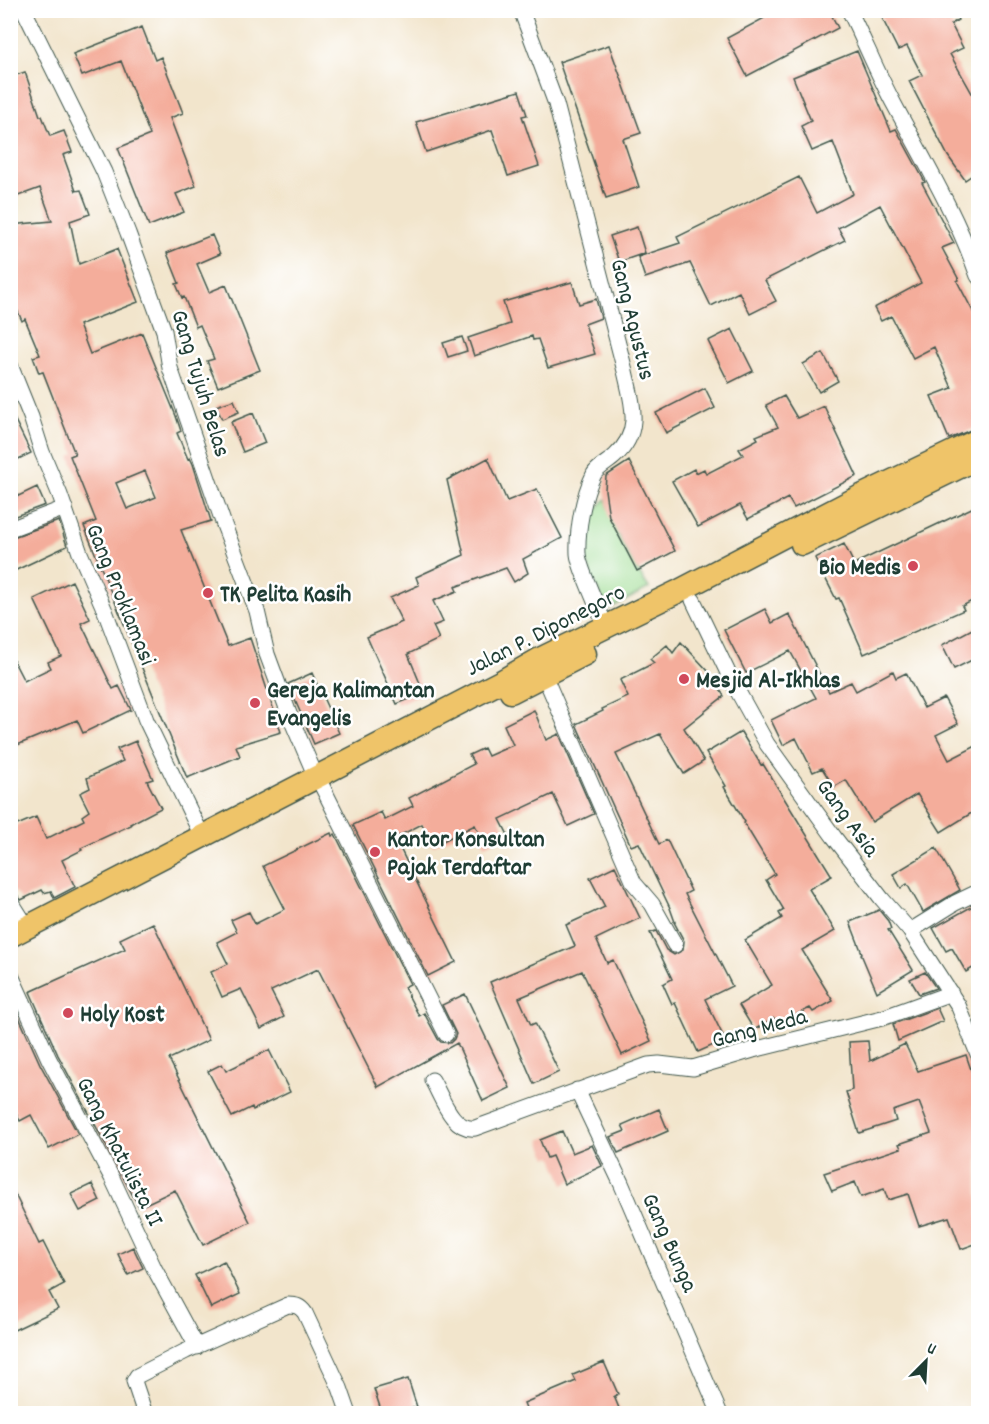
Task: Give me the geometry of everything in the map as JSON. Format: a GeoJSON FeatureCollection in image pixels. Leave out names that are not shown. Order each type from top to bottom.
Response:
{"type":"FeatureCollection","features":[{"type":"Feature","properties":{"kind":"main road","name":"Jalan P. Diponegoro"},"geometry":{"type":"LineString","coordinates":[[541,668],[606,627],[859,497],[978,441]]}},
{"type":"Feature","properties":{"kind":"main road","name":"Jalan P. Diponegoro"},"geometry":{"type":"LineString","coordinates":[[10,950],[319,782],[541,668],[693,600],[819,535],[978,458]]}},
{"type":"Feature","properties":{"kind":"main road","name":"Jalan P. Diponegoro"},"geometry":{"type":"LineString","coordinates":[[19,931],[202,836],[319,782]]}},
{"type":"Feature","properties":{"kind":"street","name":"Gang Tujuh Belas"},"geometry":{"type":"LineString","coordinates":[[24,10],[104,172],[128,233],[164,331],[170,368],[224,525],[257,612],[267,654],[291,719],[319,782],[446,1034]]}},
{"type":"Feature","properties":{"kind":"street","name":"Gang Agustus"},"geometry":{"type":"LineString","coordinates":[[521,10],[556,104],[632,402],[634,423],[630,438],[616,456],[595,472],[580,527],[578,556],[606,627]]}},
{"type":"Feature","properties":{"kind":"street"},"geometry":{"type":"LineString","coordinates":[[849,10],[894,104],[935,179],[970,251],[978,276]]}},
{"type":"Feature","properties":{"kind":"street","name":"Gang Proklamasi"},"geometry":{"type":"LineString","coordinates":[[10,365],[80,553],[147,720],[202,836]]}},
{"type":"Feature","properties":{"kind":"street"},"geometry":{"type":"LineString","coordinates":[[10,529],[65,508]]}},
{"type":"Feature","properties":{"kind":"street","name":"Gang Asia"},"geometry":{"type":"LineString","coordinates":[[693,600],[731,680],[768,744],[834,837],[910,931],[958,1005],[978,1054]]}},
{"type":"Feature","properties":{"kind":"street"},"geometry":{"type":"LineString","coordinates":[[541,668],[634,883],[652,904],[675,945]]}},
{"type":"Feature","properties":{"kind":"street"},"geometry":{"type":"LineString","coordinates":[[910,931],[955,903],[978,892]]}},
{"type":"Feature","properties":{"kind":"street"},"geometry":{"type":"LineString","coordinates":[[10,900],[19,931]]}},
{"type":"Feature","properties":{"kind":"street","name":"Gang Khatulista II"},"geometry":{"type":"LineString","coordinates":[[10,973],[49,1059],[112,1178],[154,1268],[197,1347]]}},
{"type":"Feature","properties":{"kind":"street","name":"Gang Meda"},"geometry":{"type":"LineString","coordinates":[[432,1080],[452,1116],[459,1124],[469,1128],[648,1065],[693,1068],[753,1050],[882,1018],[951,993]]}},
{"type":"Feature","properties":{"kind":"street","name":"Gang Bunga"},"geometry":{"type":"LineString","coordinates":[[577,1090],[630,1204],[720,1413]]}},
{"type":"Feature","properties":{"kind":"street"},"geometry":{"type":"LineString","coordinates":[[145,1413],[134,1381],[137,1376],[186,1351],[288,1305],[294,1305],[300,1307],[305,1313],[340,1388],[349,1413]]}},
{"type":"Feature","properties":{"kind":"green space"},"geometry":{"type":"Polygon","coordinates":[[[606,499],[623,546],[649,588],[608,610],[592,578],[583,547],[588,517],[606,499]]]}},
{"type":"Feature","properties":{"kind":"building"},"geometry":{"type":"Polygon","coordinates":[[[779,10],[829,10],[838,28],[747,76],[727,38],[779,10]]]}},
{"type":"Feature","properties":{"kind":"building"},"geometry":{"type":"Polygon","coordinates":[[[878,10],[953,10],[958,20],[951,24],[963,48],[950,54],[978,104],[978,171],[965,180],[948,156],[909,81],[922,75],[907,46],[898,50],[878,10]]]}},
{"type":"Feature","properties":{"kind":"building"},"geometry":{"type":"Polygon","coordinates":[[[142,27],[155,60],[161,57],[183,113],[170,118],[196,186],[176,194],[184,212],[149,226],[118,148],[150,135],[121,61],[82,76],[73,54],[142,27]]]}},
{"type":"Feature","properties":{"kind":"building"},"geometry":{"type":"Polygon","coordinates":[[[609,45],[641,133],[623,139],[639,187],[606,198],[559,62],[609,45]]]}},
{"type":"Feature","properties":{"kind":"building"},"geometry":{"type":"Polygon","coordinates":[[[857,51],[891,131],[896,129],[925,182],[922,183],[954,243],[942,248],[978,321],[978,427],[949,439],[931,396],[952,388],[934,347],[913,358],[891,316],[881,321],[874,308],[921,283],[880,205],[838,228],[845,240],[765,280],[776,301],[750,314],[739,292],[711,306],[690,263],[645,278],[638,257],[680,243],[677,237],[799,177],[817,213],[853,194],[833,142],[812,151],[801,126],[811,121],[793,77],[857,51]]]}},
{"type":"Feature","properties":{"kind":"building"},"geometry":{"type":"Polygon","coordinates":[[[25,72],[40,116],[50,136],[64,131],[72,152],[63,155],[76,191],[81,190],[90,214],[70,221],[79,264],[117,249],[138,302],[79,325],[90,354],[142,333],[176,416],[181,431],[177,433],[188,459],[190,458],[193,464],[211,521],[181,530],[228,646],[250,638],[281,732],[236,746],[240,756],[187,778],[84,526],[96,521],[70,456],[75,454],[43,372],[39,373],[33,357],[40,355],[25,319],[22,321],[10,293],[10,225],[52,221],[40,188],[10,199],[10,77],[25,72]],[[145,471],[116,483],[127,509],[156,497],[145,471]]]}},
{"type":"Feature","properties":{"kind":"building"},"geometry":{"type":"Polygon","coordinates":[[[519,91],[527,115],[522,116],[539,166],[508,176],[492,130],[426,152],[416,122],[519,91]]]}},
{"type":"Feature","properties":{"kind":"building"},"geometry":{"type":"Polygon","coordinates":[[[637,227],[645,253],[619,262],[610,236],[637,227]]]}},
{"type":"Feature","properties":{"kind":"building"},"geometry":{"type":"Polygon","coordinates":[[[212,235],[220,254],[197,264],[209,292],[226,285],[260,370],[218,387],[207,361],[214,359],[200,325],[196,327],[184,297],[182,298],[176,284],[179,283],[167,253],[212,235]]]}},
{"type":"Feature","properties":{"kind":"building"},"geometry":{"type":"Polygon","coordinates":[[[572,282],[579,304],[596,299],[601,318],[585,324],[595,354],[548,368],[538,339],[533,340],[532,336],[474,356],[468,338],[510,324],[503,302],[572,282]]]}},
{"type":"Feature","properties":{"kind":"building"},"geometry":{"type":"Polygon","coordinates":[[[732,329],[753,371],[729,383],[708,341],[732,329]]]}},
{"type":"Feature","properties":{"kind":"building"},"geometry":{"type":"Polygon","coordinates":[[[462,337],[467,351],[448,357],[443,343],[462,337]]]}},
{"type":"Feature","properties":{"kind":"building"},"geometry":{"type":"Polygon","coordinates":[[[823,353],[838,381],[819,392],[803,364],[823,353]]]}},
{"type":"Feature","properties":{"kind":"building"},"geometry":{"type":"Polygon","coordinates":[[[705,388],[715,408],[666,433],[656,413],[705,388]]]}},
{"type":"Feature","properties":{"kind":"building"},"geometry":{"type":"Polygon","coordinates":[[[784,396],[797,418],[824,406],[857,476],[794,508],[788,498],[748,519],[740,505],[698,527],[672,481],[694,469],[696,473],[704,469],[706,474],[743,455],[739,449],[758,439],[756,436],[778,427],[766,405],[784,396]]]}},
{"type":"Feature","properties":{"kind":"building"},"geometry":{"type":"Polygon","coordinates":[[[234,400],[239,412],[222,419],[216,406],[234,400]]]}},
{"type":"Feature","properties":{"kind":"building"},"geometry":{"type":"Polygon","coordinates":[[[10,410],[31,453],[10,463],[10,410]]]}},
{"type":"Feature","properties":{"kind":"building"},"geometry":{"type":"Polygon","coordinates":[[[253,413],[265,443],[243,452],[231,422],[253,413]]]}},
{"type":"Feature","properties":{"kind":"building"},"geometry":{"type":"Polygon","coordinates":[[[488,458],[507,501],[537,489],[562,538],[523,559],[528,573],[514,582],[506,568],[455,587],[457,591],[433,601],[443,622],[433,626],[439,639],[408,654],[424,693],[397,704],[367,637],[402,622],[390,598],[419,585],[416,577],[464,555],[447,480],[488,458]]]}},
{"type":"Feature","properties":{"kind":"building"},"geometry":{"type":"Polygon","coordinates":[[[629,461],[675,551],[637,571],[609,517],[605,490],[606,476],[629,461]]]}},
{"type":"Feature","properties":{"kind":"building"},"geometry":{"type":"Polygon","coordinates":[[[37,487],[45,505],[10,518],[10,500],[37,487]]]}},
{"type":"Feature","properties":{"kind":"building"},"geometry":{"type":"Polygon","coordinates":[[[978,505],[978,598],[962,606],[964,610],[864,654],[839,598],[836,599],[815,558],[844,544],[854,564],[978,505]]]}},
{"type":"Feature","properties":{"kind":"building"},"geometry":{"type":"Polygon","coordinates":[[[59,521],[67,546],[10,573],[10,538],[59,521]]]}},
{"type":"Feature","properties":{"kind":"building"},"geometry":{"type":"Polygon","coordinates":[[[72,581],[90,619],[81,623],[113,689],[119,686],[131,710],[83,733],[77,720],[10,748],[10,654],[24,681],[51,668],[48,662],[61,656],[34,599],[72,581]]]}},
{"type":"Feature","properties":{"kind":"building"},"geometry":{"type":"Polygon","coordinates":[[[765,609],[772,623],[789,614],[829,692],[851,682],[856,691],[893,671],[896,678],[906,673],[924,708],[944,698],[958,724],[936,735],[949,760],[978,745],[978,809],[941,832],[917,794],[872,822],[846,780],[834,787],[822,768],[813,772],[796,738],[783,745],[771,720],[816,698],[790,651],[746,673],[724,630],[765,609]]]}},
{"type":"Feature","properties":{"kind":"building"},"geometry":{"type":"Polygon","coordinates":[[[974,628],[978,637],[978,657],[954,669],[942,645],[974,628]]]}},
{"type":"Feature","properties":{"kind":"building"},"geometry":{"type":"Polygon","coordinates":[[[681,642],[710,673],[724,696],[684,728],[704,761],[684,774],[660,734],[616,754],[659,844],[667,840],[691,891],[685,894],[732,986],[705,999],[725,1040],[698,1052],[675,1003],[672,1004],[663,984],[672,979],[650,933],[656,931],[666,950],[674,955],[683,950],[684,941],[639,843],[631,846],[576,724],[628,697],[620,680],[654,663],[650,659],[667,645],[673,653],[681,642]]]}},
{"type":"Feature","properties":{"kind":"building"},"geometry":{"type":"Polygon","coordinates":[[[312,673],[339,733],[314,744],[288,684],[312,673]]]}},
{"type":"Feature","properties":{"kind":"building"},"geometry":{"type":"Polygon","coordinates":[[[534,710],[546,740],[559,734],[594,814],[568,826],[553,794],[500,819],[508,835],[485,845],[475,825],[433,846],[422,824],[395,838],[456,962],[428,976],[353,825],[381,812],[385,820],[413,806],[409,798],[474,764],[469,755],[484,748],[488,756],[513,745],[504,725],[534,710]]]}},
{"type":"Feature","properties":{"kind":"building"},"geometry":{"type":"Polygon","coordinates":[[[741,732],[832,876],[809,889],[835,931],[802,950],[833,1001],[813,1012],[810,1008],[777,1024],[774,1018],[754,1030],[739,1005],[772,985],[745,940],[782,918],[779,913],[784,910],[766,880],[775,874],[706,753],[741,732]]]}},
{"type":"Feature","properties":{"kind":"building"},"geometry":{"type":"Polygon","coordinates":[[[136,741],[153,779],[147,781],[161,808],[62,860],[75,887],[54,898],[51,891],[44,893],[42,890],[21,900],[15,892],[10,890],[10,828],[36,817],[46,839],[84,820],[82,816],[89,811],[80,793],[90,788],[87,778],[123,761],[117,749],[136,741]]]}},
{"type":"Feature","properties":{"kind":"building"},"geometry":{"type":"Polygon","coordinates":[[[331,833],[332,836],[335,834],[410,984],[404,987],[419,1016],[424,1013],[438,1039],[441,1042],[450,1043],[456,1034],[442,1005],[465,994],[510,1088],[483,1101],[457,1043],[378,1087],[318,969],[271,991],[284,1017],[261,1029],[241,989],[222,997],[211,972],[228,964],[217,942],[237,932],[231,920],[249,912],[255,924],[285,909],[263,866],[331,833]]]}},
{"type":"Feature","properties":{"kind":"building"},"geometry":{"type":"Polygon","coordinates":[[[936,848],[960,890],[923,912],[907,884],[901,888],[893,874],[936,848]]]}},
{"type":"Feature","properties":{"kind":"building"},"geometry":{"type":"Polygon","coordinates":[[[615,866],[640,918],[596,939],[607,963],[613,960],[651,1041],[622,1055],[582,971],[519,998],[531,1025],[535,1023],[559,1072],[534,1084],[490,982],[575,946],[566,925],[605,907],[590,878],[615,866]]]}},
{"type":"Feature","properties":{"kind":"building"},"geometry":{"type":"Polygon","coordinates":[[[978,903],[978,965],[966,972],[952,948],[946,951],[933,928],[978,903]]]}},
{"type":"Feature","properties":{"kind":"building"},"geometry":{"type":"Polygon","coordinates":[[[879,910],[888,921],[891,929],[888,930],[913,970],[877,992],[850,922],[879,910]]]}},
{"type":"Feature","properties":{"kind":"building"},"geometry":{"type":"Polygon","coordinates":[[[153,923],[209,1040],[169,1059],[250,1222],[203,1245],[175,1190],[139,1207],[58,1055],[30,992],[125,949],[120,939],[153,923]]]}},
{"type":"Feature","properties":{"kind":"building"},"geometry":{"type":"Polygon","coordinates":[[[925,972],[936,988],[919,994],[910,979],[925,972]]]}},
{"type":"Feature","properties":{"kind":"building"},"geometry":{"type":"Polygon","coordinates":[[[13,1004],[40,1064],[78,1134],[49,1149],[31,1115],[20,1121],[10,1102],[10,1005],[13,1004]]]}},
{"type":"Feature","properties":{"kind":"building"},"geometry":{"type":"Polygon","coordinates":[[[937,1008],[943,1021],[898,1041],[893,1024],[937,1008]]]}},
{"type":"Feature","properties":{"kind":"building"},"geometry":{"type":"Polygon","coordinates":[[[868,1041],[870,1061],[905,1044],[918,1071],[966,1055],[978,1090],[978,1243],[961,1249],[949,1217],[919,1226],[908,1194],[888,1200],[884,1189],[861,1197],[855,1182],[832,1191],[824,1173],[901,1148],[899,1144],[931,1133],[919,1102],[893,1111],[896,1121],[859,1133],[846,1092],[852,1090],[849,1042],[868,1041]]]}},
{"type":"Feature","properties":{"kind":"building"},"geometry":{"type":"Polygon","coordinates":[[[269,1050],[290,1092],[253,1110],[252,1107],[232,1117],[208,1071],[222,1064],[226,1071],[269,1050]]]}},
{"type":"Feature","properties":{"kind":"building"},"geometry":{"type":"Polygon","coordinates":[[[659,1109],[668,1131],[618,1153],[610,1137],[625,1131],[622,1125],[659,1109]]]}},
{"type":"Feature","properties":{"kind":"building"},"geometry":{"type":"Polygon","coordinates":[[[562,1131],[572,1153],[592,1145],[602,1166],[564,1184],[552,1156],[547,1158],[540,1140],[562,1131]]]}},
{"type":"Feature","properties":{"kind":"building"},"geometry":{"type":"Polygon","coordinates":[[[10,1184],[39,1244],[43,1242],[64,1284],[49,1292],[58,1309],[10,1332],[10,1284],[17,1281],[10,1267],[10,1184]]]}},
{"type":"Feature","properties":{"kind":"building"},"geometry":{"type":"Polygon","coordinates":[[[92,1184],[100,1201],[80,1211],[71,1194],[92,1184]]]}},
{"type":"Feature","properties":{"kind":"building"},"geometry":{"type":"Polygon","coordinates":[[[133,1247],[143,1268],[128,1275],[118,1254],[133,1247]]]}},
{"type":"Feature","properties":{"kind":"building"},"geometry":{"type":"Polygon","coordinates":[[[224,1261],[240,1294],[211,1308],[195,1275],[224,1261]]]}},
{"type":"Feature","properties":{"kind":"building"},"geometry":{"type":"Polygon","coordinates":[[[604,1362],[618,1394],[614,1396],[621,1413],[528,1413],[524,1403],[576,1381],[573,1375],[604,1362]]]}},
{"type":"Feature","properties":{"kind":"building"},"geometry":{"type":"Polygon","coordinates":[[[408,1379],[417,1407],[397,1413],[382,1413],[374,1389],[408,1379]]]}},
{"type":"Feature","properties":{"kind":"place","name":"Bio Medis"},"geometry":{"type":"Point","coordinates":[913,566]}},
{"type":"Feature","properties":{"kind":"place","name":"TK Pelita Kasih"},"geometry":{"type":"Point","coordinates":[208,593]}},
{"type":"Feature","properties":{"kind":"place","name":"Mesjid Al-Ikhlas"},"geometry":{"type":"Point","coordinates":[684,679]}},
{"type":"Feature","properties":{"kind":"place","name":"Gereja Kalimantan Evangelis"},"geometry":{"type":"Point","coordinates":[255,703]}},
{"type":"Feature","properties":{"kind":"place","name":"Kantor Konsultan Pajak Terdaftar"},"geometry":{"type":"Point","coordinates":[375,852]}},
{"type":"Feature","properties":{"kind":"place","name":"Holy Kost"},"geometry":{"type":"Point","coordinates":[68,1013]}}]}
